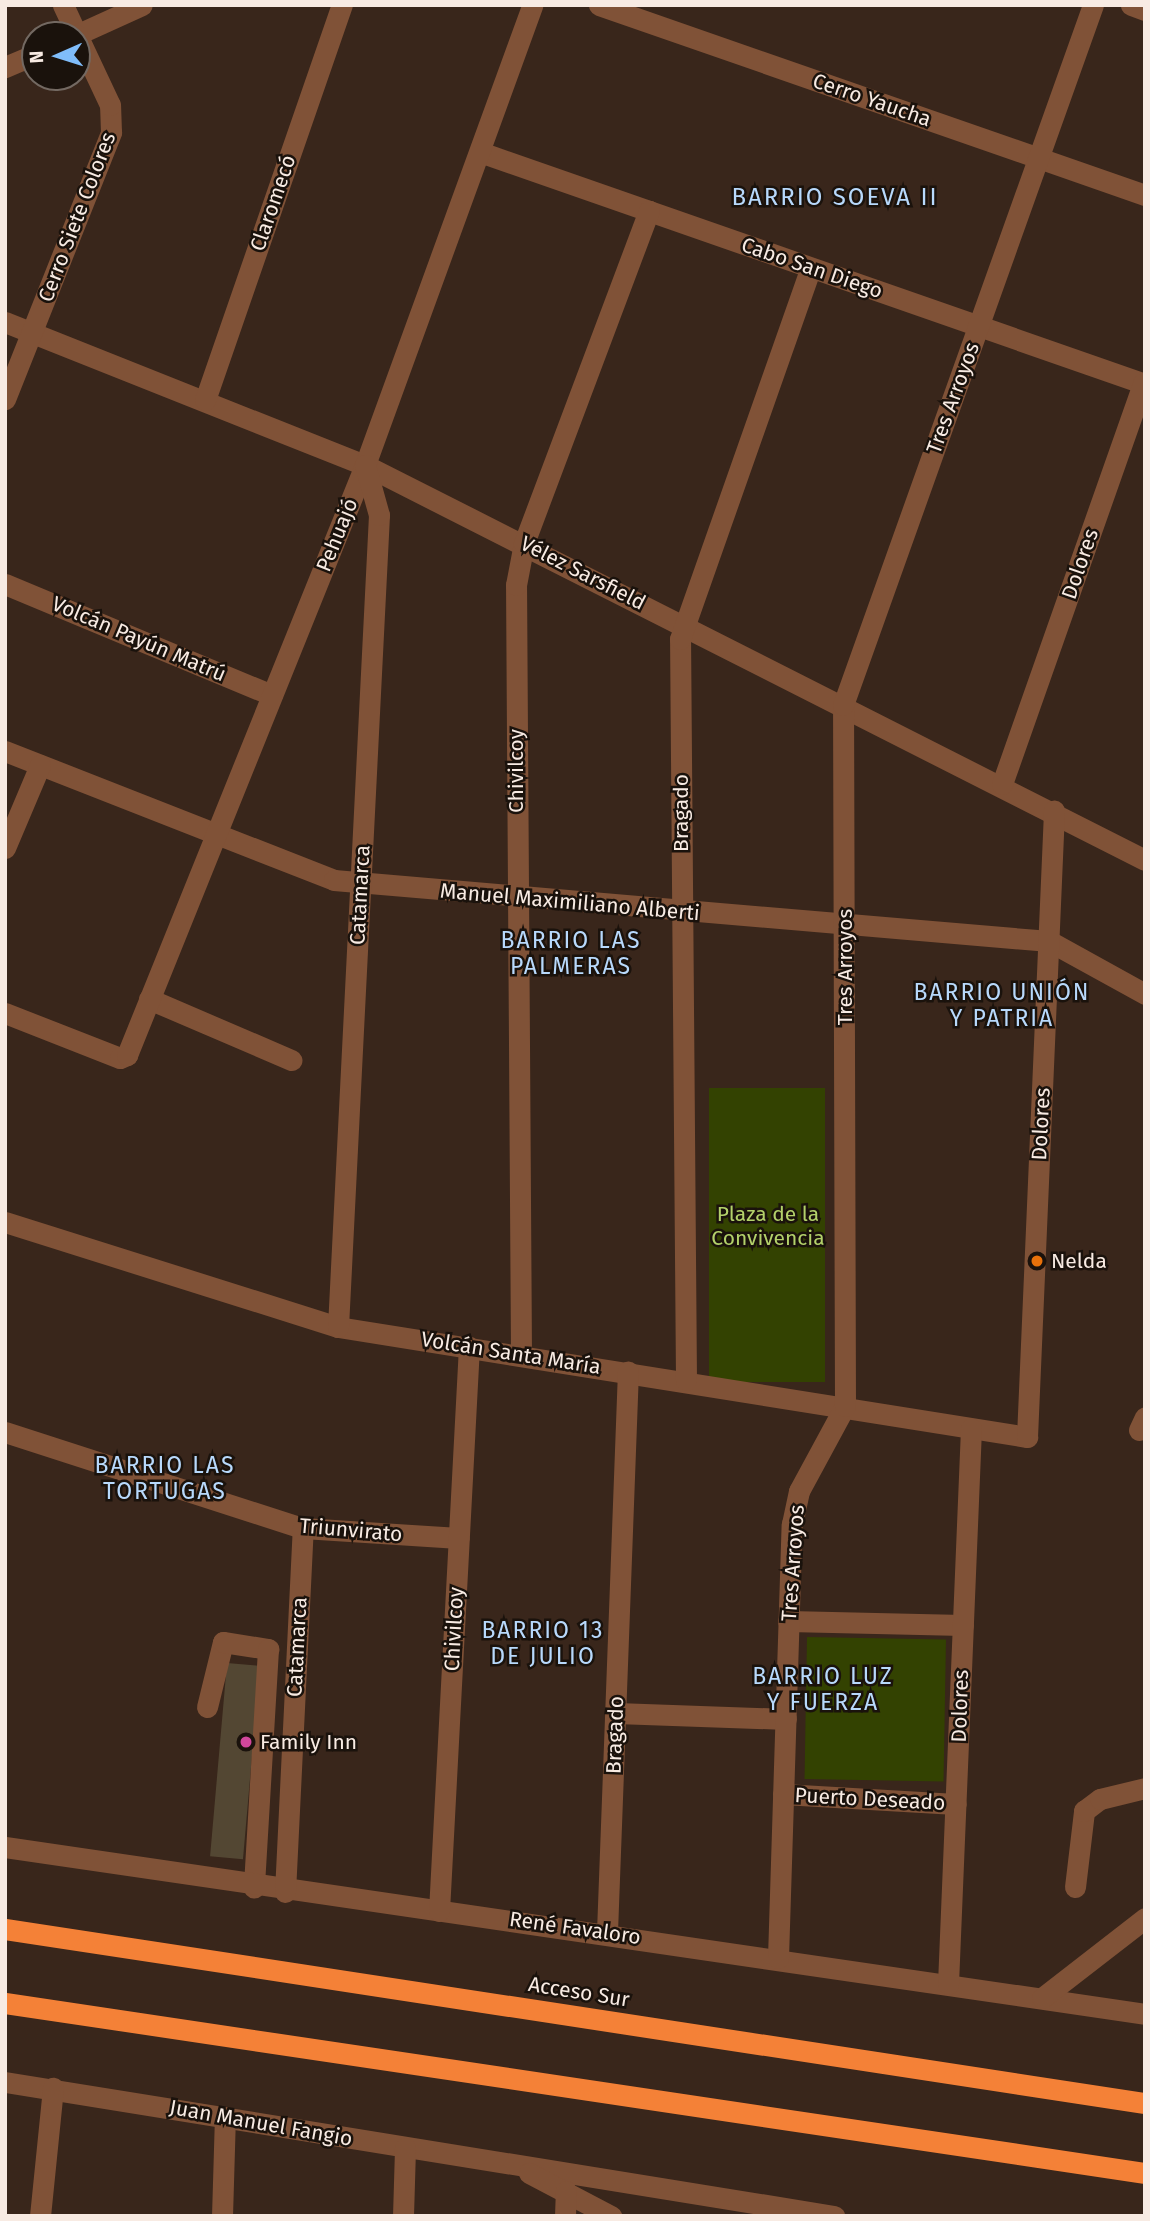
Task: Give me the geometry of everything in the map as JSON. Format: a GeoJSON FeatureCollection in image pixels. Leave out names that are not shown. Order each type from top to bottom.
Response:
{"type":"FeatureCollection","features":[{"type":"Feature","properties":{"kind":"highway"},"geometry":{"type":"LineString","coordinates":[[5,1916],[158,1952]]}},
{"type":"Feature","properties":{"kind":"highway","name":"Acceso Sur"},"geometry":{"type":"LineString","coordinates":[[5,1929],[1145,2103]]}},
{"type":"Feature","properties":{"kind":"highway"},"geometry":{"type":"LineString","coordinates":[[10,2004],[1145,2173]]}},
{"type":"Feature","properties":{"kind":"street","name":"Cerro Siete Colores"},"geometry":{"type":"LineString","coordinates":[[63,5],[70,21]]}},
{"type":"Feature","properties":{"kind":"street"},"geometry":{"type":"LineString","coordinates":[[91,29],[142,5]]}},
{"type":"Feature","properties":{"kind":"street","name":"Claromecó"},"geometry":{"type":"LineString","coordinates":[[205,400],[342,5]]}},
{"type":"Feature","properties":{"kind":"street","name":"Pehuajó"},"geometry":{"type":"LineString","coordinates":[[5,1013],[123,1058],[365,465],[532,5]]}},
{"type":"Feature","properties":{"kind":"street","name":"Cerro Yaucha"},"geometry":{"type":"LineString","coordinates":[[599,5],[1145,195]]}},
{"type":"Feature","properties":{"kind":"street","name":"Tres Arroyos"},"geometry":{"type":"LineString","coordinates":[[778,1958],[794,1507],[845,1406],[843,705],[1093,5]]}},
{"type":"Feature","properties":{"kind":"street"},"geometry":{"type":"LineString","coordinates":[[1131,5],[1145,10]]}},
{"type":"Feature","properties":{"kind":"street","name":"Cerro Siete Colores"},"geometry":{"type":"LineString","coordinates":[[5,399],[113,123],[91,69]]}},
{"type":"Feature","properties":{"kind":"street","name":"Cabo San Diego"},"geometry":{"type":"LineString","coordinates":[[480,152],[1144,384]]}},
{"type":"Feature","properties":{"kind":"street","name":"Chivilcoy"},"geometry":{"type":"LineString","coordinates":[[521,1354],[516,585],[524,543],[649,211]]}},
{"type":"Feature","properties":{"kind":"street","name":"Bragado"},"geometry":{"type":"LineString","coordinates":[[686,1380],[681,912],[682,624],[811,268]]}},
{"type":"Feature","properties":{"kind":"street","name":"Vélez Sarsfield"},"geometry":{"type":"LineString","coordinates":[[5,322],[365,465],[1002,784],[1145,860]]}},
{"type":"Feature","properties":{"kind":"street","name":"Dolores"},"geometry":{"type":"LineString","coordinates":[[1002,784],[1144,384]]}},
{"type":"Feature","properties":{"kind":"street","name":"Catamarca"},"geometry":{"type":"LineString","coordinates":[[338,1327],[379,515],[365,465]]}},
{"type":"Feature","properties":{"kind":"street","name":"Volcán Payún Matrú"},"geometry":{"type":"LineString","coordinates":[[5,583],[272,695]]}},
{"type":"Feature","properties":{"kind":"street","name":"Manuel Maximiliano Alberti"},"geometry":{"type":"LineString","coordinates":[[5,751],[215,837],[361,885],[1049,941],[1145,994]]}},
{"type":"Feature","properties":{"kind":"street"},"geometry":{"type":"LineString","coordinates":[[5,848],[40,765]]}},
{"type":"Feature","properties":{"kind":"street","name":"Dolores"},"geometry":{"type":"LineString","coordinates":[[1027,1437],[1054,811]]}},
{"type":"Feature","properties":{"kind":"street"},"geometry":{"type":"LineString","coordinates":[[149,999],[291,1060]]}},
{"type":"Feature","properties":{"kind":"street","name":"Volcán Santa María"},"geometry":{"type":"LineString","coordinates":[[5,1222],[338,1327],[686,1380],[1027,1437]]}},
{"type":"Feature","properties":{"kind":"street","name":"Chivilcoy"},"geometry":{"type":"LineString","coordinates":[[439,1911],[469,1347]]}},
{"type":"Feature","properties":{"kind":"street","name":"Bragado"},"geometry":{"type":"LineString","coordinates":[[607,1932],[628,1371]]}},
{"type":"Feature","properties":{"kind":"street","name":"Dolores"},"geometry":{"type":"LineString","coordinates":[[948,1984],[971,1428]]}},
{"type":"Feature","properties":{"kind":"street","name":"Triunvirato"},"geometry":{"type":"LineString","coordinates":[[5,1432],[303,1528],[459,1538]]}},
{"type":"Feature","properties":{"kind":"street","name":"Catamarca"},"geometry":{"type":"LineString","coordinates":[[285,1892],[303,1528]]}},
{"type":"Feature","properties":{"kind":"street"},"geometry":{"type":"LineString","coordinates":[[789,1622],[963,1625]]}},
{"type":"Feature","properties":{"kind":"street"},"geometry":{"type":"LineString","coordinates":[[206,1707],[223,1642],[268,1649],[254,1888]]}},
{"type":"Feature","properties":{"kind":"street"},"geometry":{"type":"LineString","coordinates":[[615,1713],[786,1718]]}},
{"type":"Feature","properties":{"kind":"street"},"geometry":{"type":"LineString","coordinates":[[1075,1887],[1084,1811],[1100,1799],[1145,1788]]}},
{"type":"Feature","properties":{"kind":"street","name":"Puerto Deseado"},"geometry":{"type":"LineString","coordinates":[[783,1794],[956,1804]]}},
{"type":"Feature","properties":{"kind":"street","name":"René Favaloro"},"geometry":{"type":"LineString","coordinates":[[5,1847],[254,1888],[607,1932],[1145,2014]]}},
{"type":"Feature","properties":{"kind":"street"},"geometry":{"type":"LineString","coordinates":[[1042,1998],[1145,1918]]}},
{"type":"Feature","properties":{"kind":"street","name":"Juan Manuel Fangio"},"geometry":{"type":"LineString","coordinates":[[5,2082],[834,2216]]}},
{"type":"Feature","properties":{"kind":"street"},"geometry":{"type":"LineString","coordinates":[[40,2216],[53,2088]]}},
{"type":"Feature","properties":{"kind":"street"},"geometry":{"type":"LineString","coordinates":[[222,2216],[225,2117]]}},
{"type":"Feature","properties":{"kind":"street"},"geometry":{"type":"LineString","coordinates":[[402,2216],[405,2148]]}},
{"type":"Feature","properties":{"kind":"street","name":"Juan Manuel Fangio"},"geometry":{"type":"LineString","coordinates":[[516,2166],[611,2216]]}},
{"type":"Feature","properties":{"kind":"street"},"geometry":{"type":"LineString","coordinates":[[565,2216],[566,2192]]}},
{"type":"Feature","properties":{"kind":"green space","name":"Plaza de la Convivencia"},"geometry":{"type":"Polygon","coordinates":[[[709,1088],[825,1088],[825,1382],[709,1382],[709,1088]]]}},
{"type":"Feature","properties":{"kind":"green space"},"geometry":{"type":"Polygon","coordinates":[[[807,1637],[946,1639],[944,1781],[805,1779],[807,1637]]]}},
{"type":"Feature","properties":{"kind":"building"},"geometry":{"type":"Polygon","coordinates":[[[227,1663],[260,1666],[243,1859],[210,1856],[227,1663]]]}},
{"type":"Feature","properties":{"kind":"place","name":"Nelda"},"geometry":{"type":"Point","coordinates":[1037,1261]}},
{"type":"Feature","properties":{"kind":"place","name":"Family Inn"},"geometry":{"type":"Point","coordinates":[246,1742]}},
{"type":"Feature","properties":{"kind":"district","name":"BARRIO SOEVA II"},"geometry":{"type":"Point","coordinates":[835,198]}},
{"type":"Feature","properties":{"kind":"district","name":"BARRIO LAS PALMERAS"},"geometry":{"type":"Point","coordinates":[571,953]}},
{"type":"Feature","properties":{"kind":"district","name":"BARRIO UNIÓN Y PATRIA"},"geometry":{"type":"Point","coordinates":[1002,1005]}},
{"type":"Feature","properties":{"kind":"district","name":"BARRIO LAS TORTUGAS"},"geometry":{"type":"Point","coordinates":[165,1478]}},
{"type":"Feature","properties":{"kind":"district","name":"BARRIO 13 DE JULIO"},"geometry":{"type":"Point","coordinates":[543,1643]}},
{"type":"Feature","properties":{"kind":"district","name":"BARRIO LUZ Y FUERZA"},"geometry":{"type":"Point","coordinates":[823,1689]}}]}
